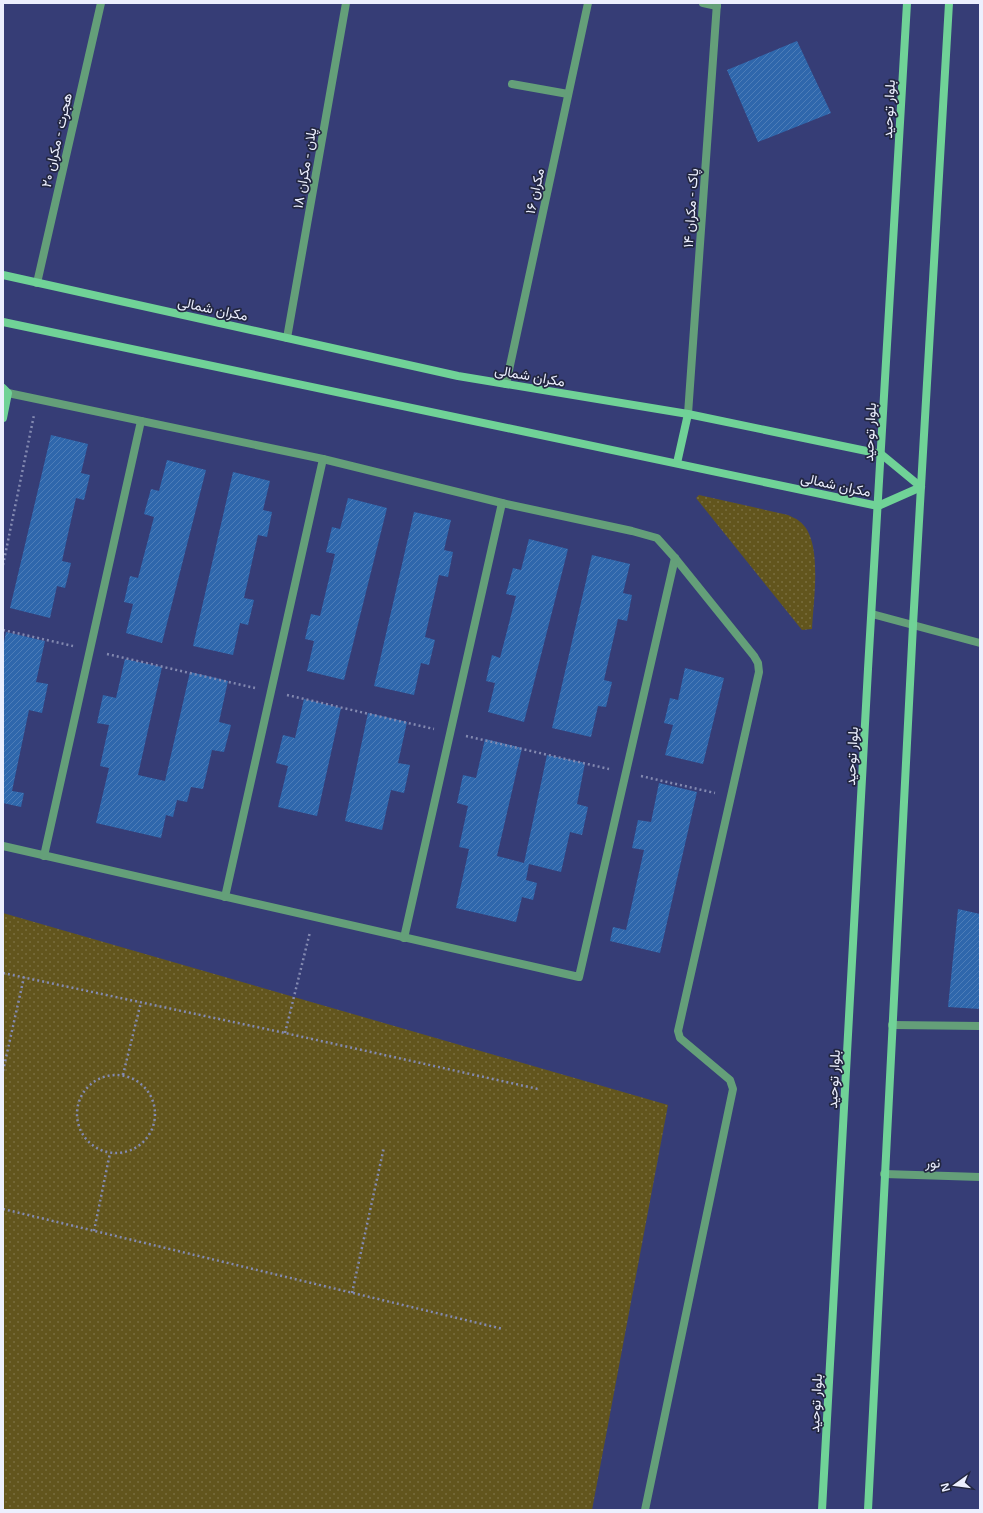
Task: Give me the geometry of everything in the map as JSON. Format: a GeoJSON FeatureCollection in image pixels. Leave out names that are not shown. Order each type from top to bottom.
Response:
{"type":"FeatureCollection","features":[{"type":"Feature","properties":{"kind":"main road","name":"بلوار توحید"},"geometry":{"type":"LineString","coordinates":[[822,1510],[907,3]]}},
{"type":"Feature","properties":{"kind":"main road"},"geometry":{"type":"LineString","coordinates":[[868,1510],[913,625],[949,3]]}},
{"type":"Feature","properties":{"kind":"main road","name":"مکران شمالی"},"geometry":{"type":"LineString","coordinates":[[3,275],[458,376],[688,414],[881,454],[921,487],[878,506],[3,322]]}},
{"type":"Feature","properties":{"kind":"main road"},"geometry":{"type":"LineString","coordinates":[[3,418],[6,391]]}},
{"type":"Feature","properties":{"kind":"main road"},"geometry":{"type":"LineString","coordinates":[[677,463],[688,414]]}},
{"type":"Feature","properties":{"kind":"street","name":"هجرت - مکران ۲۰"},"geometry":{"type":"LineString","coordinates":[[37,282],[101,3]]}},
{"type":"Feature","properties":{"kind":"street","name":"پلان - مکران ۱۸"},"geometry":{"type":"LineString","coordinates":[[287,338],[346,3]]}},
{"type":"Feature","properties":{"kind":"street","name":"مکران ۱۶"},"geometry":{"type":"LineString","coordinates":[[506,384],[588,3]]}},
{"type":"Feature","properties":{"kind":"street"},"geometry":{"type":"LineString","coordinates":[[703,3],[717,4]]}},
{"type":"Feature","properties":{"kind":"street","name":"پاک - مکران ۱۴"},"geometry":{"type":"LineString","coordinates":[[688,414],[717,4]]}},
{"type":"Feature","properties":{"kind":"street"},"geometry":{"type":"LineString","coordinates":[[512,84],[568,94]]}},
{"type":"Feature","properties":{"kind":"street"},"geometry":{"type":"LineString","coordinates":[[6,391],[37,399],[322,459],[502,503],[658,538],[754,656],[758,663],[759,672],[678,1031],[680,1038],[730,1080],[733,1088],[646,1510]]}},
{"type":"Feature","properties":{"kind":"street"},"geometry":{"type":"LineString","coordinates":[[44,856],[141,421]]}},
{"type":"Feature","properties":{"kind":"street"},"geometry":{"type":"LineString","coordinates":[[225,897],[322,459]]}},
{"type":"Feature","properties":{"kind":"street"},"geometry":{"type":"LineString","coordinates":[[404,938],[502,503]]}},
{"type":"Feature","properties":{"kind":"street"},"geometry":{"type":"LineString","coordinates":[[3,846],[579,977],[675,558]]}},
{"type":"Feature","properties":{"kind":"street"},"geometry":{"type":"LineString","coordinates":[[872,614],[980,643]]}},
{"type":"Feature","properties":{"kind":"street"},"geometry":{"type":"LineString","coordinates":[[892,1025],[980,1026]]}},
{"type":"Feature","properties":{"kind":"street","name":"نور"},"geometry":{"type":"LineString","coordinates":[[884,1174],[980,1177]]}},
{"type":"Feature","properties":{"kind":"path"},"geometry":{"type":"LineString","coordinates":[[3,565],[37,399]]}},
{"type":"Feature","properties":{"kind":"path"},"geometry":{"type":"LineString","coordinates":[[3,630],[731,797]]}},
{"type":"Feature","properties":{"kind":"path"},"geometry":{"type":"LineString","coordinates":[[285,1033],[314,917]]}},
{"type":"Feature","properties":{"kind":"path"},"geometry":{"type":"LineString","coordinates":[[3,973],[538,1089]]}},
{"type":"Feature","properties":{"kind":"path"},"geometry":{"type":"LineString","coordinates":[[3,1071],[24,977]]}},
{"type":"Feature","properties":{"kind":"path"},"geometry":{"type":"LineString","coordinates":[[123,1075],[141,1002]]}},
{"type":"Feature","properties":{"kind":"path"},"geometry":{"type":"LineString","coordinates":[[110,1075],[123,1075],[134,1079],[148,1091],[155,1108],[155,1120],[152,1132],[144,1142],[134,1150],[122,1153],[110,1153],[99,1149],[88,1142],[81,1132],[77,1120],[78,1108],[82,1096],[89,1086],[99,1079],[110,1075]]}},
{"type":"Feature","properties":{"kind":"path"},"geometry":{"type":"LineString","coordinates":[[352,1293],[384,1147]]}},
{"type":"Feature","properties":{"kind":"path"},"geometry":{"type":"LineString","coordinates":[[94,1231],[110,1153]]}},
{"type":"Feature","properties":{"kind":"path"},"geometry":{"type":"LineString","coordinates":[[3,1209],[503,1329]]}},
{"type":"Feature","properties":{"kind":"shaded area"},"geometry":{"type":"Polygon","coordinates":[[[699,495],[788,515],[798,520],[807,529],[812,541],[815,571],[812,629],[802,630],[696,498],[699,495]]]}},
{"type":"Feature","properties":{"kind":"shaded area"},"geometry":{"type":"Polygon","coordinates":[[[3,913],[668,1105],[592,1510],[3,1510],[3,913]]]}},
{"type":"Feature","properties":{"kind":"building"},"geometry":{"type":"Polygon","coordinates":[[[797,41],[831,113],[758,142],[727,70],[797,41]]]}},
{"type":"Feature","properties":{"kind":"building"},"geometry":{"type":"Polygon","coordinates":[[[51,435],[88,444],[81,473],[90,475],[84,500],[76,498],[62,561],[71,563],[65,588],[57,586],[50,618],[10,608],[51,435]]]}},
{"type":"Feature","properties":{"kind":"building"},"geometry":{"type":"Polygon","coordinates":[[[167,460],[206,470],[162,643],[126,633],[133,604],[124,602],[130,576],[138,578],[154,517],[144,514],[151,489],[159,491],[167,460]]]}},
{"type":"Feature","properties":{"kind":"building"},"geometry":{"type":"Polygon","coordinates":[[[233,472],[270,481],[263,510],[272,512],[267,537],[258,535],[244,598],[254,600],[248,625],[240,623],[233,655],[193,646],[233,472]]]}},
{"type":"Feature","properties":{"kind":"building"},"geometry":{"type":"Polygon","coordinates":[[[348,498],[387,508],[344,680],[307,671],[314,641],[305,639],[311,614],[320,616],[335,554],[326,552],[332,527],[340,529],[348,498]]]}},
{"type":"Feature","properties":{"kind":"building"},"geometry":{"type":"Polygon","coordinates":[[[414,512],[451,520],[444,550],[453,552],[448,577],[439,575],[425,637],[435,640],[429,665],[421,663],[414,695],[374,686],[414,512]]]}},
{"type":"Feature","properties":{"kind":"building"},"geometry":{"type":"Polygon","coordinates":[[[529,539],[568,549],[524,722],[488,712],[495,683],[486,681],[492,655],[500,658],[516,596],[506,594],[513,568],[521,570],[529,539]]]}},
{"type":"Feature","properties":{"kind":"building"},"geometry":{"type":"Polygon","coordinates":[[[592,555],[630,564],[623,593],[632,595],[627,621],[618,619],[604,680],[612,682],[606,707],[598,706],[591,737],[552,728],[592,555]]]}},
{"type":"Feature","properties":{"kind":"building"},"geometry":{"type":"Polygon","coordinates":[[[6,632],[45,641],[36,682],[48,684],[42,713],[29,710],[12,791],[24,793],[21,807],[3,803],[3,647],[6,632]]]}},
{"type":"Feature","properties":{"kind":"building"},"geometry":{"type":"Polygon","coordinates":[[[125,659],[162,667],[138,775],[165,781],[190,672],[228,681],[219,722],[231,725],[224,752],[212,750],[203,789],[191,787],[187,802],[177,800],[173,817],[166,815],[161,838],[96,823],[109,768],[100,766],[109,725],[97,723],[103,695],[116,698],[125,659]]]}},
{"type":"Feature","properties":{"kind":"building"},"geometry":{"type":"Polygon","coordinates":[[[685,668],[724,678],[703,764],[665,755],[673,725],[664,723],[670,698],[678,700],[685,668]]]}},
{"type":"Feature","properties":{"kind":"building"},"geometry":{"type":"Polygon","coordinates":[[[304,699],[341,708],[317,816],[278,807],[288,766],[276,763],[283,735],[295,738],[304,699]]]}},
{"type":"Feature","properties":{"kind":"building"},"geometry":{"type":"Polygon","coordinates":[[[368,713],[407,722],[398,763],[410,765],[404,793],[391,790],[382,830],[345,821],[368,713]]]}},
{"type":"Feature","properties":{"kind":"building"},"geometry":{"type":"Polygon","coordinates":[[[485,739],[522,748],[497,856],[524,863],[547,755],[585,763],[577,804],[588,807],[582,835],[570,832],[561,872],[529,864],[526,880],[537,883],[533,900],[522,897],[516,922],[456,908],[469,849],[459,847],[468,806],[457,803],[463,775],[476,778],[485,739]]]}},
{"type":"Feature","properties":{"kind":"building"},"geometry":{"type":"Polygon","coordinates":[[[659,783],[697,792],[660,953],[610,941],[613,927],[626,930],[644,850],[632,848],[638,820],[651,822],[659,783]]]}},
{"type":"Feature","properties":{"kind":"building"},"geometry":{"type":"Polygon","coordinates":[[[958,909],[980,914],[980,1009],[948,1007],[958,909]]]}}]}
